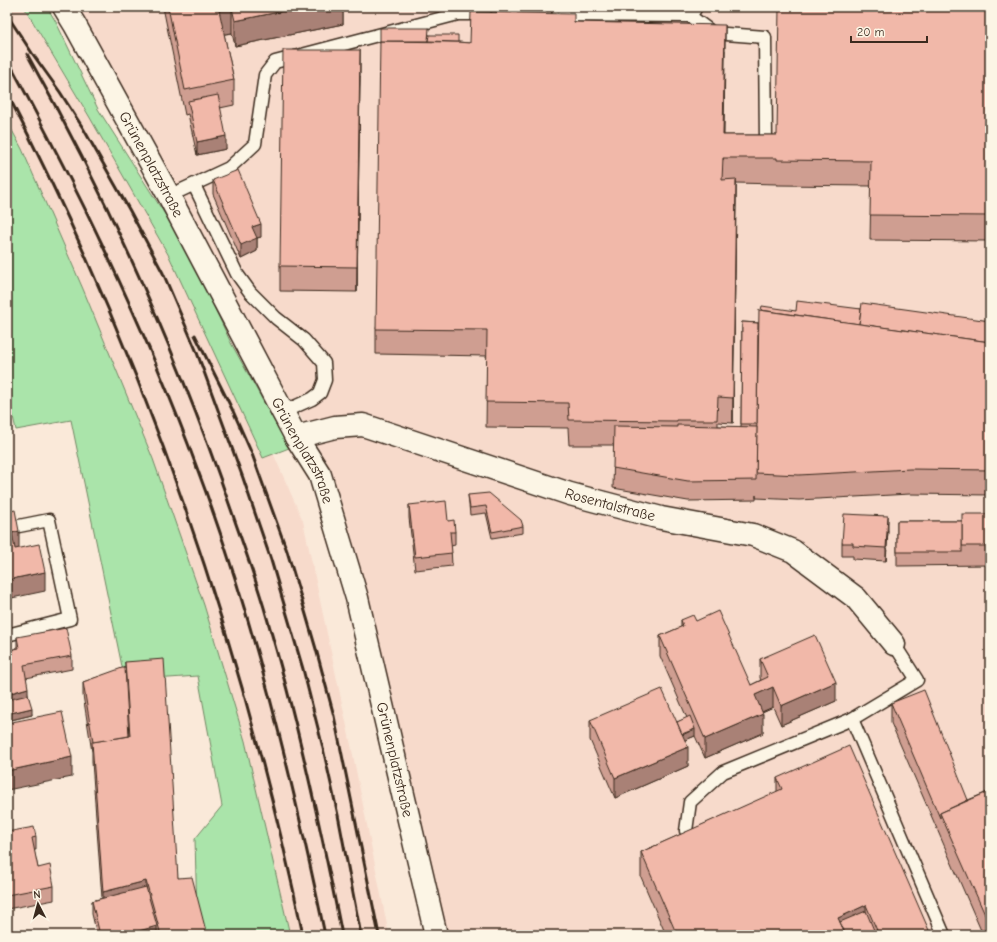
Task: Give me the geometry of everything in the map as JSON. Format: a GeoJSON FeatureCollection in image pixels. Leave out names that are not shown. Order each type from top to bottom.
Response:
{"type":"FeatureCollection","features":[{"type":"Feature","properties":{"kind":"street","name":"Grünenplatzstraße"},"geometry":{"type":"LineString","coordinates":[[64,7],[169,196],[296,437],[320,475],[357,598],[436,935]]}},
{"type":"Feature","properties":{"kind":"street","name":"Rosentalstraße"},"geometry":{"type":"LineString","coordinates":[[296,437],[335,427],[363,426],[570,494],[661,518],[753,535],[793,551],[856,598],[894,644]]}},
{"type":"Feature","properties":{"kind":"lane"},"geometry":{"type":"LineString","coordinates":[[169,196],[229,168],[255,144],[265,75],[275,62],[458,10],[498,14]]}},
{"type":"Feature","properties":{"kind":"lane"},"geometry":{"type":"LineString","coordinates":[[546,15],[692,12],[713,33],[765,37],[766,143]]}},
{"type":"Feature","properties":{"kind":"lane"},"geometry":{"type":"LineString","coordinates":[[194,185],[237,274],[250,292],[276,318],[304,340],[324,363],[325,380],[320,393],[312,399],[283,412]]}},
{"type":"Feature","properties":{"kind":"lane"},"geometry":{"type":"LineString","coordinates":[[7,635],[70,619],[49,520],[19,526]]}},
{"type":"Feature","properties":{"kind":"lane"},"geometry":{"type":"LineString","coordinates":[[686,831],[690,802],[723,772],[852,720],[917,680],[894,644]]}},
{"type":"Feature","properties":{"kind":"lane"},"geometry":{"type":"LineString","coordinates":[[852,720],[944,935]]}},
{"type":"Feature","properties":{"kind":"shaded area"},"geometry":{"type":"Polygon","coordinates":[[[7,7],[23,7],[89,116],[169,256],[263,458],[273,453],[303,521],[352,750],[389,935],[290,935],[245,741],[204,605],[153,459],[83,289],[22,149],[7,121],[7,7]]]}},
{"type":"Feature","properties":{"kind":"shaded area"},"geometry":{"type":"Polygon","coordinates":[[[51,7],[990,7],[990,935],[446,935],[413,789],[351,534],[331,471],[275,371],[169,196],[51,7]]]}},
{"type":"Feature","properties":{"kind":"green space"},"geometry":{"type":"Polygon","coordinates":[[[24,7],[47,7],[56,22],[98,109],[187,249],[231,343],[289,448],[263,458],[169,256],[89,116],[24,7]]]}},
{"type":"Feature","properties":{"kind":"green space"},"geometry":{"type":"Polygon","coordinates":[[[7,121],[22,149],[83,289],[153,459],[204,605],[245,741],[290,935],[201,935],[197,917],[195,839],[222,806],[198,676],[125,681],[71,420],[16,430],[7,389],[7,121]]]}},
{"type":"Feature","properties":{"kind":"building"},"geometry":{"type":"Polygon","coordinates":[[[168,7],[303,7],[235,21],[232,8],[219,10],[234,80],[185,90],[168,7]]]}},
{"type":"Feature","properties":{"kind":"building"},"geometry":{"type":"Polygon","coordinates":[[[779,7],[990,7],[990,216],[870,215],[871,161],[723,158],[722,180],[736,179],[733,398],[718,397],[717,420],[569,420],[568,403],[486,402],[487,330],[376,329],[380,41],[470,43],[471,12],[574,14],[574,22],[725,25],[723,135],[777,135],[779,7]]]}},
{"type":"Feature","properties":{"kind":"building"},"geometry":{"type":"Polygon","coordinates":[[[380,28],[429,28],[428,41],[380,41],[380,28]]]}},
{"type":"Feature","properties":{"kind":"building"},"geometry":{"type":"Polygon","coordinates":[[[429,35],[458,35],[458,42],[428,41],[429,35]]]}},
{"type":"Feature","properties":{"kind":"building"},"geometry":{"type":"Polygon","coordinates":[[[283,50],[360,50],[357,267],[280,266],[283,50]]]}},
{"type":"Feature","properties":{"kind":"building"},"geometry":{"type":"Polygon","coordinates":[[[218,95],[226,136],[197,142],[188,101],[218,95]]]}},
{"type":"Feature","properties":{"kind":"building"},"geometry":{"type":"Polygon","coordinates":[[[238,170],[261,224],[252,227],[257,238],[241,245],[213,180],[238,170]]]}},
{"type":"Feature","properties":{"kind":"building"},"geometry":{"type":"Polygon","coordinates":[[[797,301],[861,309],[859,324],[761,310],[762,306],[796,311],[797,301]]]}},
{"type":"Feature","properties":{"kind":"building"},"geometry":{"type":"Polygon","coordinates":[[[862,303],[990,321],[990,342],[859,324],[862,303]]]}},
{"type":"Feature","properties":{"kind":"building"},"geometry":{"type":"Polygon","coordinates":[[[759,310],[990,342],[990,470],[910,469],[799,475],[756,473],[759,310]]]}},
{"type":"Feature","properties":{"kind":"building"},"geometry":{"type":"Polygon","coordinates":[[[742,322],[758,323],[757,424],[741,424],[742,322]]]}},
{"type":"Feature","properties":{"kind":"building"},"geometry":{"type":"Polygon","coordinates":[[[677,425],[757,427],[756,480],[688,481],[613,468],[614,426],[677,427],[677,425]]]}},
{"type":"Feature","properties":{"kind":"building"},"geometry":{"type":"Polygon","coordinates":[[[489,493],[521,520],[523,526],[492,532],[486,506],[470,508],[468,495],[489,493]]]}},
{"type":"Feature","properties":{"kind":"building"},"geometry":{"type":"Polygon","coordinates":[[[446,501],[448,521],[454,520],[455,532],[450,532],[452,553],[415,557],[409,505],[446,501]]]}},
{"type":"Feature","properties":{"kind":"building"},"geometry":{"type":"Polygon","coordinates":[[[15,510],[19,531],[12,533],[15,549],[39,544],[45,572],[7,580],[7,512],[15,510]]]}},
{"type":"Feature","properties":{"kind":"building"},"geometry":{"type":"Polygon","coordinates":[[[844,514],[888,516],[886,548],[853,546],[853,543],[842,543],[844,514]]]}},
{"type":"Feature","properties":{"kind":"building"},"geometry":{"type":"Polygon","coordinates":[[[962,514],[990,514],[990,546],[962,546],[962,514]]]}},
{"type":"Feature","properties":{"kind":"building"},"geometry":{"type":"Polygon","coordinates":[[[897,521],[962,521],[962,552],[897,552],[897,521]]]}},
{"type":"Feature","properties":{"kind":"building"},"geometry":{"type":"Polygon","coordinates":[[[718,611],[751,685],[768,677],[760,659],[815,635],[836,682],[781,706],[773,687],[755,695],[763,714],[705,739],[660,636],[683,626],[681,620],[693,615],[696,621],[718,611]]]}},
{"type":"Feature","properties":{"kind":"building"},"geometry":{"type":"Polygon","coordinates":[[[66,628],[72,656],[24,665],[28,688],[7,694],[7,657],[11,656],[10,650],[19,648],[17,637],[66,628]]]}},
{"type":"Feature","properties":{"kind":"building"},"geometry":{"type":"Polygon","coordinates":[[[164,659],[178,878],[192,877],[207,935],[161,935],[146,881],[103,892],[92,742],[130,736],[125,662],[164,659]]]}},
{"type":"Feature","properties":{"kind":"building"},"geometry":{"type":"Polygon","coordinates":[[[125,668],[129,736],[93,742],[83,682],[125,668]]]}},
{"type":"Feature","properties":{"kind":"building"},"geometry":{"type":"Polygon","coordinates":[[[662,689],[688,747],[615,778],[590,720],[662,689]]]}},
{"type":"Feature","properties":{"kind":"building"},"geometry":{"type":"Polygon","coordinates":[[[924,690],[968,800],[940,813],[940,818],[891,703],[924,690]]]}},
{"type":"Feature","properties":{"kind":"building"},"geometry":{"type":"Polygon","coordinates":[[[28,695],[32,708],[7,715],[7,700],[28,695]]]}},
{"type":"Feature","properties":{"kind":"building"},"geometry":{"type":"Polygon","coordinates":[[[62,712],[72,757],[7,771],[7,723],[62,712]]]}},
{"type":"Feature","properties":{"kind":"building"},"geometry":{"type":"Polygon","coordinates":[[[690,716],[695,729],[682,734],[677,722],[690,716]]]}},
{"type":"Feature","properties":{"kind":"building"},"geometry":{"type":"Polygon","coordinates":[[[849,746],[931,935],[879,935],[866,905],[838,918],[846,935],[677,935],[641,852],[782,789],[777,778],[849,746]]]}},
{"type":"Feature","properties":{"kind":"building"},"geometry":{"type":"Polygon","coordinates":[[[990,791],[990,926],[940,813],[990,791]]]}},
{"type":"Feature","properties":{"kind":"building"},"geometry":{"type":"Polygon","coordinates":[[[34,827],[36,837],[32,838],[38,868],[50,865],[54,886],[7,895],[7,832],[34,827]]]}},
{"type":"Feature","properties":{"kind":"building"},"geometry":{"type":"Polygon","coordinates":[[[146,887],[157,926],[124,935],[100,935],[92,901],[146,887]]]}},
{"type":"Feature","properties":{"kind":"building"},"geometry":{"type":"Polygon","coordinates":[[[866,911],[876,935],[846,935],[840,922],[866,911]]]}},
{"type":"Feature","properties":{"kind":"railway"},"geometry":{"type":"LineString","coordinates":[[7,15],[83,128],[130,211],[163,273],[196,350],[243,478],[271,560],[303,669],[338,815],[361,935]]}},
{"type":"Feature","properties":{"kind":"railway"},"geometry":{"type":"LineString","coordinates":[[27,54],[58,111],[116,226],[168,343],[215,463],[264,606],[289,696],[326,855],[342,935]]}},
{"type":"Feature","properties":{"kind":"railway"},"geometry":{"type":"LineString","coordinates":[[7,58],[67,173],[114,270],[164,382],[218,525],[254,640],[270,699],[299,817],[325,935]]}},
{"type":"Feature","properties":{"kind":"railway"},"geometry":{"type":"LineString","coordinates":[[7,93],[57,193],[102,295],[145,399],[184,504],[219,610],[250,718],[278,826],[303,935]]}},
{"type":"Feature","properties":{"kind":"railway"},"geometry":{"type":"LineString","coordinates":[[195,335],[233,411],[252,454],[287,551],[334,716],[379,935]]}}]}
